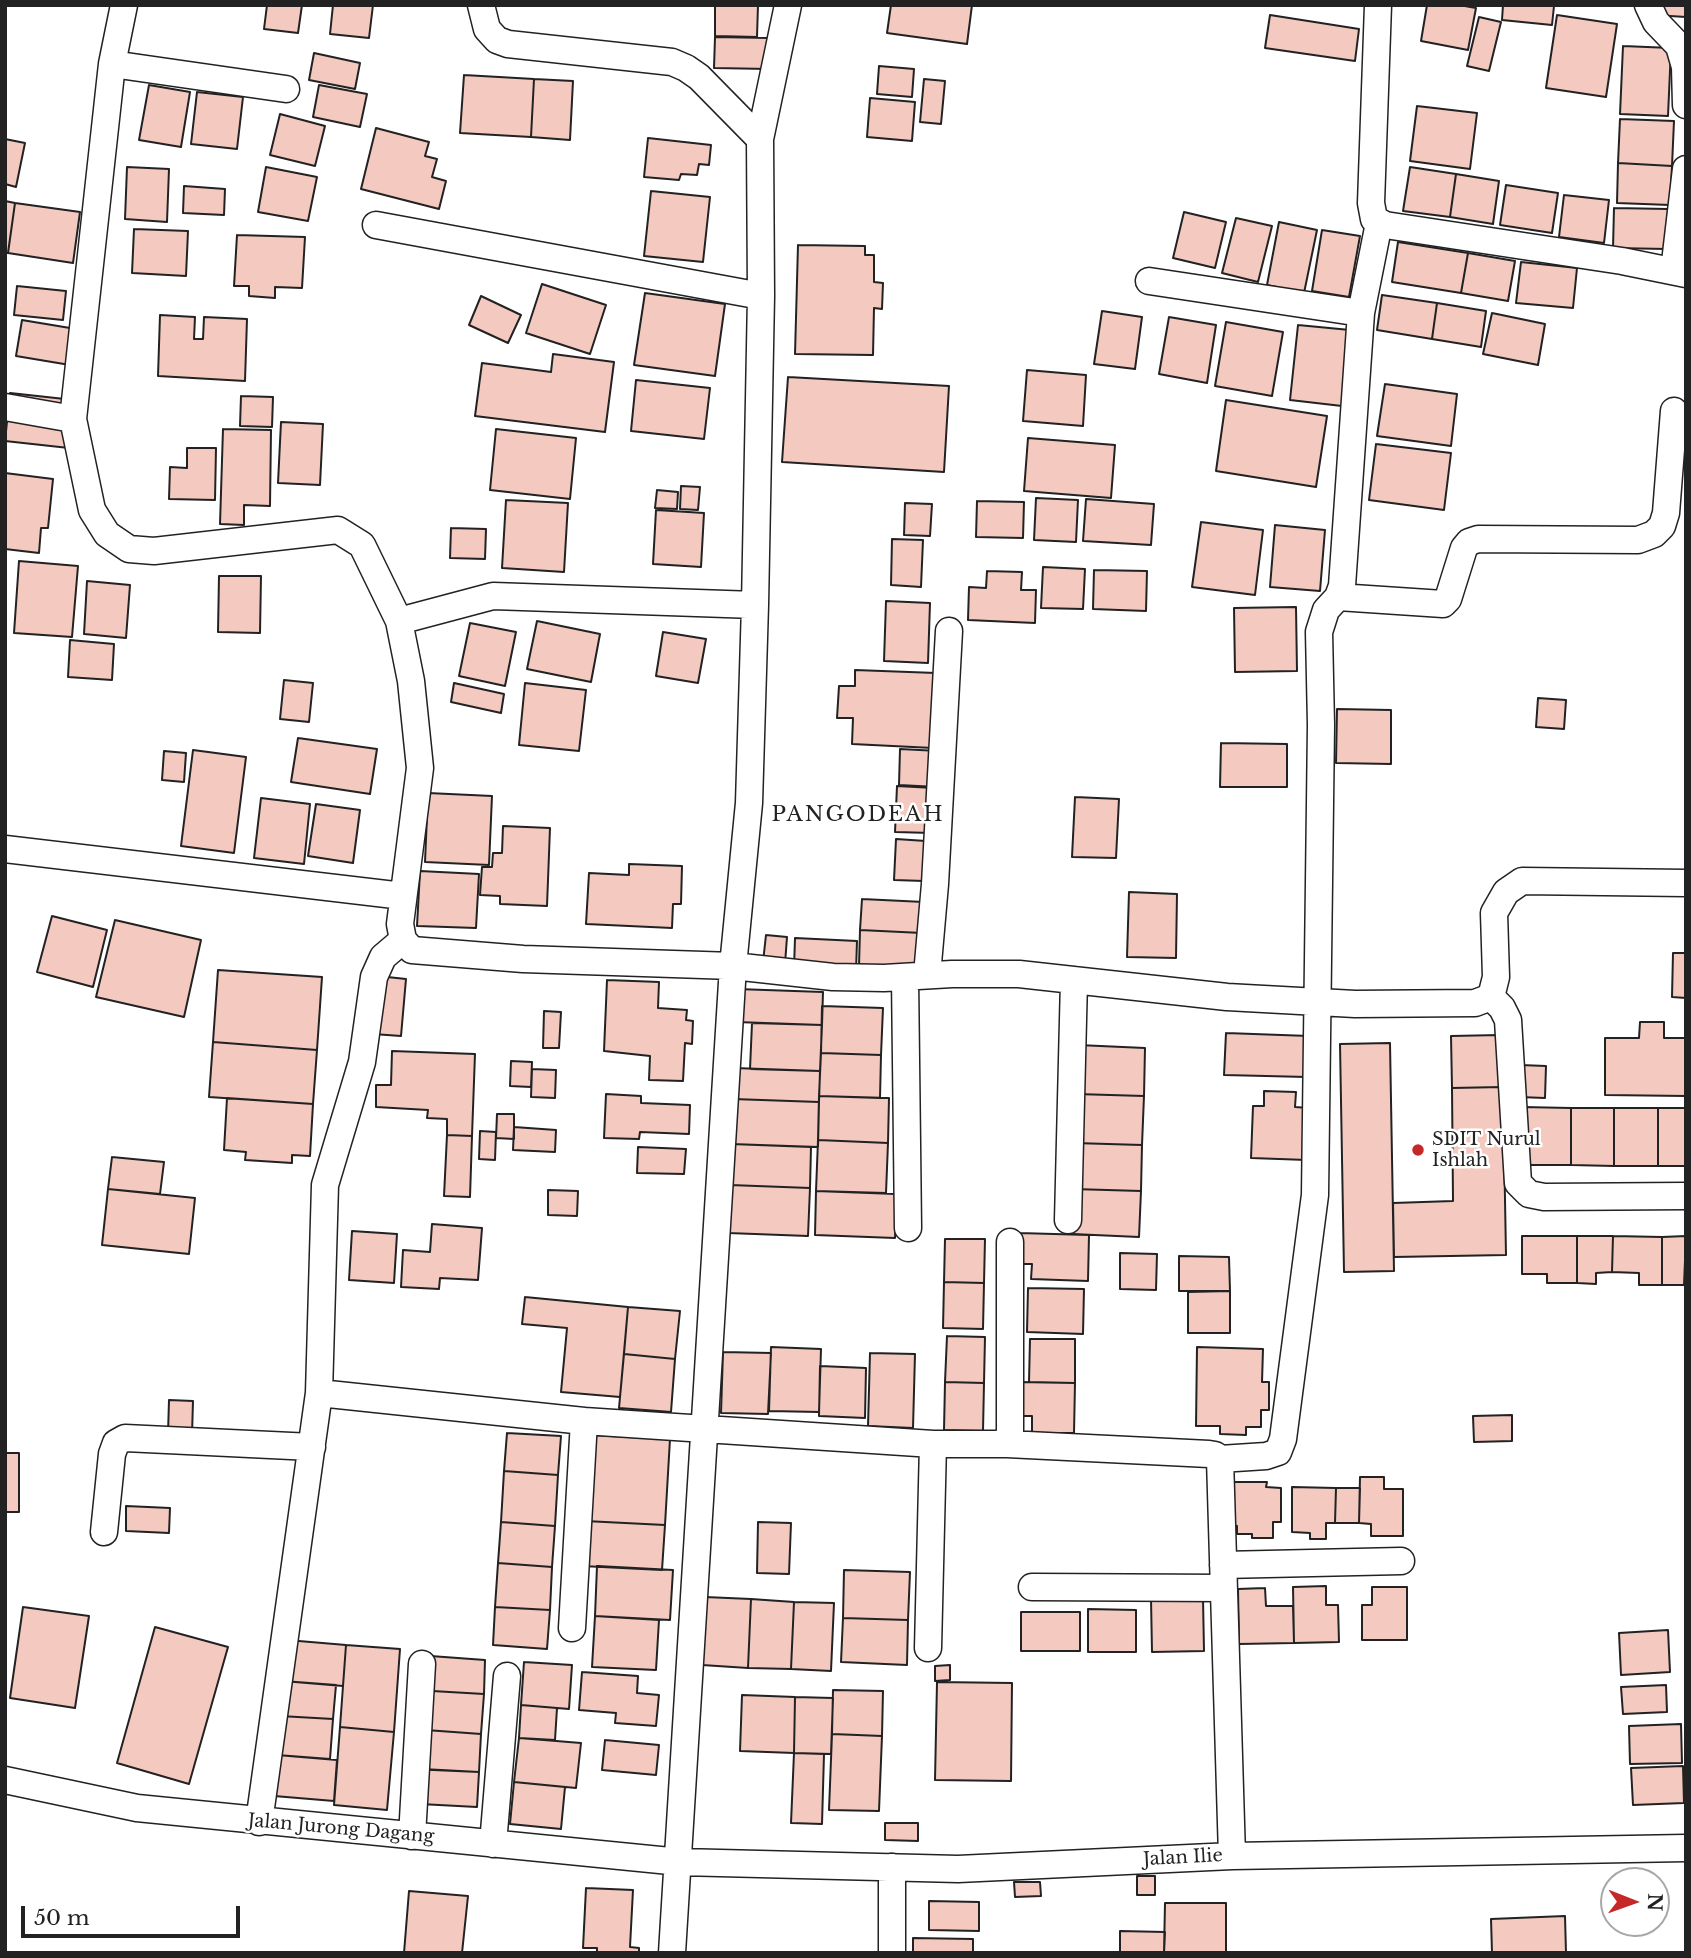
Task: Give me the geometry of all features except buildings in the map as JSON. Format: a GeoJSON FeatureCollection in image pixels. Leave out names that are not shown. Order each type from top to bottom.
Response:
{"type":"FeatureCollection","features":[{"type":"Feature","properties":{"kind":"street"},"geometry":{"type":"LineString","coordinates":[[124,5],[112,64],[73,419],[92,510],[107,534],[130,548],[155,551],[338,530],[362,545],[400,621],[411,681],[420,768],[400,924],[403,940],[412,950],[523,959],[733,966],[833,977],[1020,974],[1227,997],[1355,1004],[1475,1003],[1491,996]]}},
{"type":"Feature","properties":{"kind":"street"},"geometry":{"type":"LineString","coordinates":[[481,5],[486,29],[496,40],[508,44],[672,62],[686,68],[699,77],[760,139]]}},
{"type":"Feature","properties":{"kind":"street"},"geometry":{"type":"LineString","coordinates":[[673,1953],[733,966],[749,803],[761,296],[760,139],[788,5]]}},
{"type":"Feature","properties":{"kind":"street"},"geometry":{"type":"LineString","coordinates":[[1377,5],[1371,203],[1372,213],[1379,223],[1680,272],[1686,169]]}},
{"type":"Feature","properties":{"kind":"street"},"geometry":{"type":"LineString","coordinates":[[1648,5],[1657,22],[1679,46],[1685,67],[1686,105]]}},
{"type":"Feature","properties":{"kind":"street"},"geometry":{"type":"LineString","coordinates":[[112,64],[286,89]]}},
{"type":"Feature","properties":{"kind":"street"},"geometry":{"type":"LineString","coordinates":[[319,1393],[584,1421],[704,1430],[933,1444],[1007,1444],[1209,1454],[1220,1459],[1266,1456],[1278,1452],[1283,1439],[1315,1195],[1321,725],[1318,632],[1326,610],[1338,597],[1342,586],[1361,313],[1379,223]]}},
{"type":"Feature","properties":{"kind":"street"},"geometry":{"type":"LineString","coordinates":[[376,225],[761,296]]}},
{"type":"Feature","properties":{"kind":"street"},"geometry":{"type":"LineString","coordinates":[[1149,281],[1361,313]]}},
{"type":"Feature","properties":{"kind":"street"},"geometry":{"type":"LineString","coordinates":[[5,407],[73,419]]}},
{"type":"Feature","properties":{"kind":"street"},"geometry":{"type":"LineString","coordinates":[[1338,597],[1443,604],[1464,548],[1469,542],[1478,539],[1638,540],[1654,534],[1662,526],[1666,513],[1674,411]]}},
{"type":"Feature","properties":{"kind":"street"},"geometry":{"type":"LineString","coordinates":[[400,621],[493,596],[755,605]]}},
{"type":"Feature","properties":{"kind":"street"},"geometry":{"type":"LineString","coordinates":[[908,1228],[916,976],[935,884],[949,631]]}},
{"type":"Feature","properties":{"kind":"street"},"geometry":{"type":"LineString","coordinates":[[5,849],[403,896]]}},
{"type":"Feature","properties":{"kind":"street"},"geometry":{"type":"LineString","coordinates":[[1491,996],[1496,977],[1494,913],[1506,892],[1522,881],[1686,883]]}},
{"type":"Feature","properties":{"kind":"street"},"geometry":{"type":"LineString","coordinates":[[259,1822],[319,1393],[325,1185],[362,1062],[374,977],[383,957],[403,940]]}},
{"type":"Feature","properties":{"kind":"street"},"geometry":{"type":"LineString","coordinates":[[1068,1220],[1074,980]]}},
{"type":"Feature","properties":{"kind":"street"},"geometry":{"type":"LineString","coordinates":[[1491,996],[1508,1020],[1518,1183],[1529,1194],[1544,1197],[1686,1196]]}},
{"type":"Feature","properties":{"kind":"street"},"geometry":{"type":"LineString","coordinates":[[1007,1444],[1010,1431],[1010,1242]]}},
{"type":"Feature","properties":{"kind":"street"},"geometry":{"type":"LineString","coordinates":[[572,1628],[584,1421]]}},
{"type":"Feature","properties":{"kind":"street"},"geometry":{"type":"LineString","coordinates":[[104,1532],[112,1454],[116,1443],[125,1438],[312,1447]]}},
{"type":"Feature","properties":{"kind":"street"},"geometry":{"type":"LineString","coordinates":[[928,1648],[933,1444]]}},
{"type":"Feature","properties":{"kind":"street"},"geometry":{"type":"LineString","coordinates":[[1220,1459],[1232,1856]]}},
{"type":"Feature","properties":{"kind":"street"},"geometry":{"type":"LineString","coordinates":[[1032,1587],[1223,1577],[1401,1561]]}},
{"type":"Feature","properties":{"kind":"street"},"geometry":{"type":"LineString","coordinates":[[412,1836],[422,1664]]}},
{"type":"Feature","properties":{"kind":"street"},"geometry":{"type":"LineString","coordinates":[[493,1844],[507,1676]]}},
{"type":"Feature","properties":{"kind":"street","name":"Jalan Jurong Dagang"},"geometry":{"type":"LineString","coordinates":[[5,1780],[137,1808],[680,1862]]}},
{"type":"Feature","properties":{"kind":"street","name":"Jalan Ilie"},"geometry":{"type":"LineString","coordinates":[[680,1862],[958,1869],[1232,1856],[1686,1848]]}},
{"type":"Feature","properties":{"kind":"street"},"geometry":{"type":"LineString","coordinates":[[892,1867],[892,1953]]}},
{"type":"Feature","properties":{"kind":"place","name":"SDIT Nurul Ishlah"},"geometry":{"type":"Point","coordinates":[1418,1150]}},
{"type":"Feature","properties":{"kind":"district","name":"PANGODEAH"},"geometry":{"type":"Point","coordinates":[858,815]}}]}
